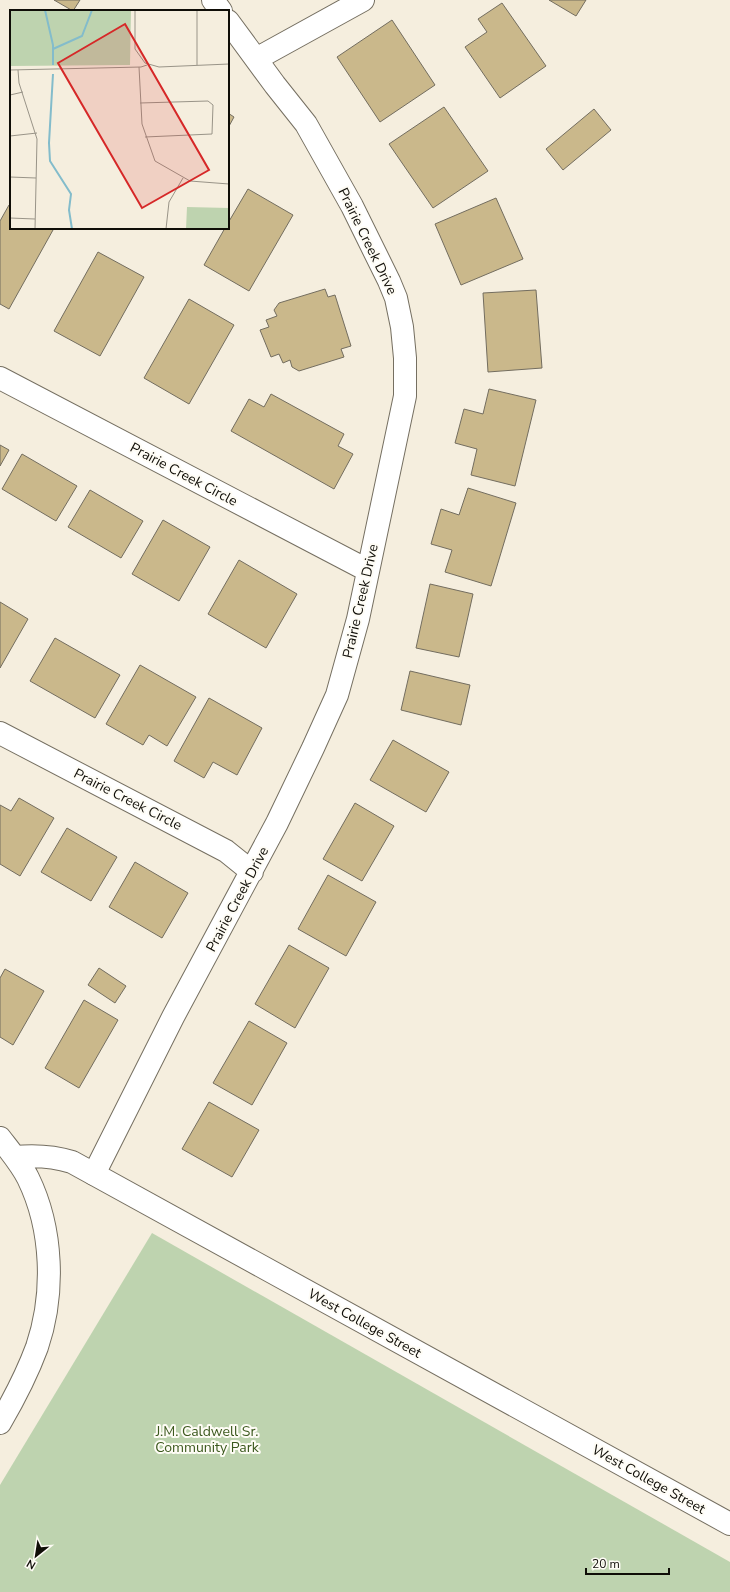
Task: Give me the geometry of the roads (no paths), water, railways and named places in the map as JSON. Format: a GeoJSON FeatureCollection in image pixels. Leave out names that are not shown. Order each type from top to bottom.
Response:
{"type":"FeatureCollection","features":[{"type":"Feature","properties":{"kind":"street"},"geometry":{"type":"LineString","coordinates":[[213,0],[220,10]]}},
{"type":"Feature","properties":{"kind":"street"},"geometry":{"type":"LineString","coordinates":[[256,59],[363,0]]}},
{"type":"Feature","properties":{"kind":"street","name":"Prairie Creek Drive"},"geometry":{"type":"LineString","coordinates":[[94,1174],[174,1017],[252,872],[313,748],[337,695],[358,619],[405,396],[405,358],[402,327],[396,298],[389,281],[352,206],[306,124],[229,22]]}},
{"type":"Feature","properties":{"kind":"street","name":"Prairie Creek Circle"},"geometry":{"type":"LineString","coordinates":[[0,378],[368,570]]}},
{"type":"Feature","properties":{"kind":"street","name":"Prairie Creek Circle"},"geometry":{"type":"LineString","coordinates":[[0,733],[226,851],[252,872]]}},
{"type":"Feature","properties":{"kind":"street"},"geometry":{"type":"LineString","coordinates":[[0,1138],[28,1177],[39,1202],[45,1227],[48,1258],[48,1287],[45,1317],[37,1346],[26,1375],[0,1424]]}},
{"type":"Feature","properties":{"kind":"street","name":"West College Street"},"geometry":{"type":"LineString","coordinates":[[15,1157],[32,1155],[56,1157],[72,1162],[730,1524]]}},
{"type":"Feature","properties":{"kind":"park label","name":"J.M. Caldwell Sr. Community Park"},"geometry":{"type":"Point","coordinates":[207,1440]}}]}
